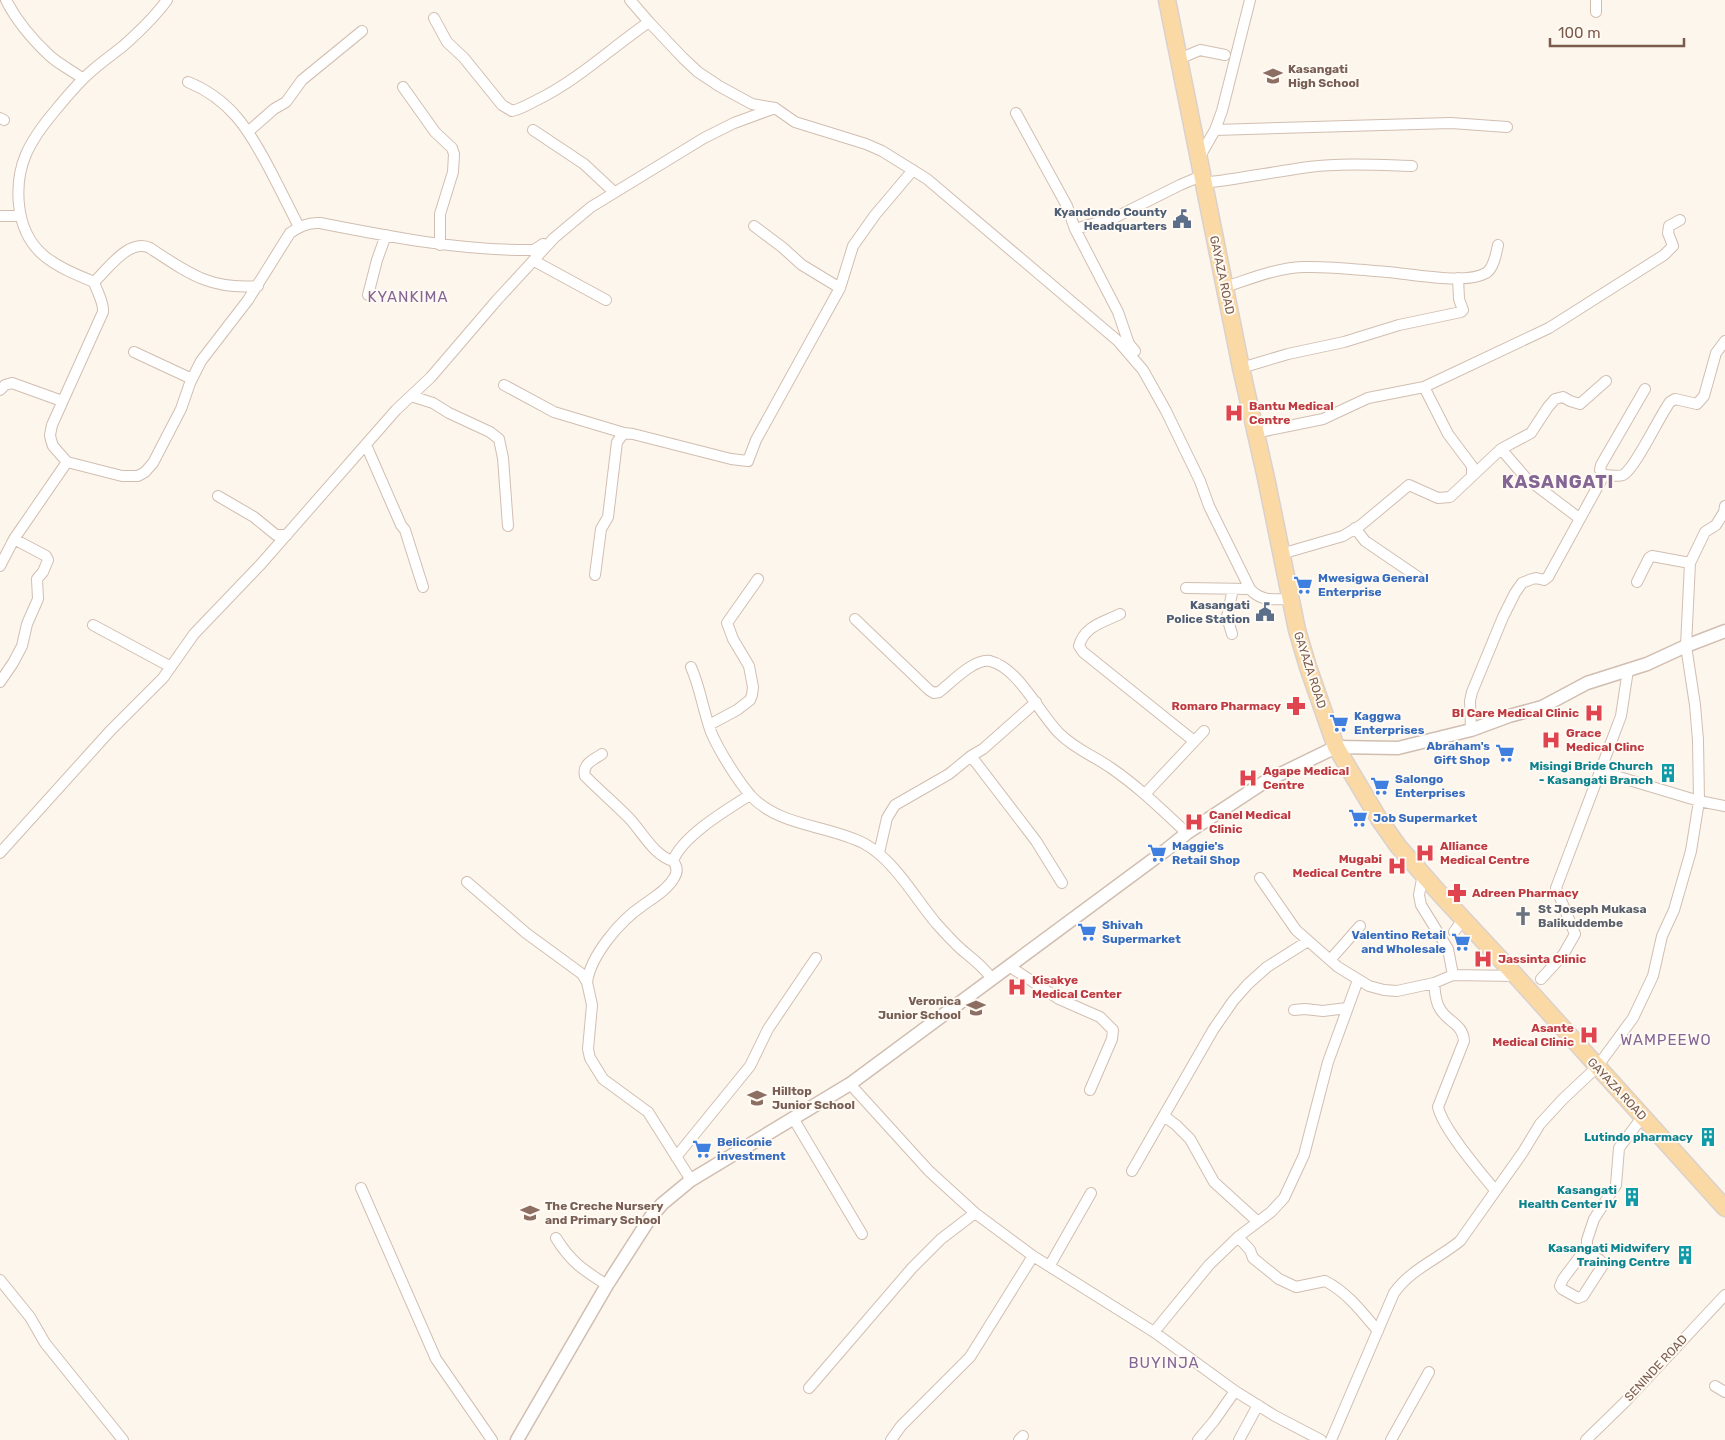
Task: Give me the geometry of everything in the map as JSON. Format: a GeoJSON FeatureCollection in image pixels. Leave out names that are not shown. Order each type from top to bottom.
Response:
{"type":"FeatureCollection","features":[{"type":"Feature","properties":{"kind":"main road","name":"GAYAZA ROAD"},"geometry":{"type":"LineString","coordinates":[[1167,0],[1202,179],[1290,599],[1308,667],[1336,748],[1379,819],[1398,846],[1597,1067],[1724,1203]]}},
{"type":"Feature","properties":{"kind":"street"},"geometry":{"type":"LineString","coordinates":[[6,0],[40,46],[52,58],[83,79]]}},
{"type":"Feature","properties":{"kind":"street"},"geometry":{"type":"LineString","coordinates":[[94,282],[64,270],[44,257],[33,243],[21,216],[18,188],[20,172],[25,155],[43,126],[83,79],[149,23],[167,0]]}},
{"type":"Feature","properties":{"kind":"street"},"geometry":{"type":"LineString","coordinates":[[630,0],[693,67],[708,79],[752,104],[775,108],[795,122],[866,144],[882,151],[913,170],[1118,341],[1144,370]]}},
{"type":"Feature","properties":{"kind":"street"},"geometry":{"type":"LineString","coordinates":[[1199,158],[1215,130],[1228,90],[1250,0]]}},
{"type":"Feature","properties":{"kind":"street"},"geometry":{"type":"LineString","coordinates":[[1596,0],[1596,12]]}},
{"type":"Feature","properties":{"kind":"street"},"geometry":{"type":"LineString","coordinates":[[434,18],[447,42],[464,58],[502,105],[512,111],[550,93],[571,80],[622,40],[649,22]]}},
{"type":"Feature","properties":{"kind":"street"},"geometry":{"type":"LineString","coordinates":[[249,130],[274,109],[286,102],[302,80],[362,31]]}},
{"type":"Feature","properties":{"kind":"street"},"geometry":{"type":"LineString","coordinates":[[1179,58],[1200,50],[1225,55]]}},
{"type":"Feature","properties":{"kind":"street"},"geometry":{"type":"LineString","coordinates":[[188,82],[207,90],[249,130],[299,227]]}},
{"type":"Feature","properties":{"kind":"street"},"geometry":{"type":"LineString","coordinates":[[403,87],[436,132],[452,148],[454,154],[453,172],[440,214],[440,245]]}},
{"type":"Feature","properties":{"kind":"street"},"geometry":{"type":"LineString","coordinates":[[0,853],[110,731],[163,678],[194,634],[287,534],[410,396],[437,370],[535,253],[614,192],[720,130],[775,108]]}},
{"type":"Feature","properties":{"kind":"street"},"geometry":{"type":"LineString","coordinates":[[1016,113],[1067,206],[1075,229],[1118,312],[1129,344],[1139,355],[1144,370],[1187,452],[1209,506],[1250,589],[1258,597],[1266,600],[1290,599]]}},
{"type":"Feature","properties":{"kind":"street"},"geometry":{"type":"LineString","coordinates":[[1215,130],[1451,123],[1507,127]]}},
{"type":"Feature","properties":{"kind":"street"},"geometry":{"type":"LineString","coordinates":[[533,130],[584,164],[614,192]]}},
{"type":"Feature","properties":{"kind":"street"},"geometry":{"type":"LineString","coordinates":[[1075,229],[1116,217],[1180,185],[1202,179],[1240,179],[1310,167],[1412,166]]}},
{"type":"Feature","properties":{"kind":"street"},"geometry":{"type":"LineString","coordinates":[[504,385],[554,412],[624,433],[731,459],[748,461],[756,440],[840,288],[853,246],[875,215],[913,170]]}},
{"type":"Feature","properties":{"kind":"street"},"geometry":{"type":"LineString","coordinates":[[0,216],[21,216]]}},
{"type":"Feature","properties":{"kind":"street"},"geometry":{"type":"LineString","coordinates":[[1255,433],[1323,419],[1368,398],[1424,387],[1549,328],[1652,263],[1673,246],[1668,229],[1669,226],[1680,220]]}},
{"type":"Feature","properties":{"kind":"street"},"geometry":{"type":"LineString","coordinates":[[94,282],[103,304],[103,312],[62,401],[50,435],[53,446],[68,462],[122,476],[138,476],[145,472],[153,463],[176,419],[200,361],[237,316],[258,286],[290,233],[299,227],[320,223],[440,245],[535,253]]}},
{"type":"Feature","properties":{"kind":"street"},"geometry":{"type":"LineString","coordinates":[[754,226],[802,265],[840,288]]}},
{"type":"Feature","properties":{"kind":"street"},"geometry":{"type":"LineString","coordinates":[[368,295],[386,235]]}},
{"type":"Feature","properties":{"kind":"street"},"geometry":{"type":"LineString","coordinates":[[94,282],[130,248],[142,245],[150,248],[191,275],[208,282],[230,287],[258,286]]}},
{"type":"Feature","properties":{"kind":"street"},"geometry":{"type":"LineString","coordinates":[[1225,287],[1282,269],[1303,267],[1470,278],[1488,272],[1498,245]]}},
{"type":"Feature","properties":{"kind":"street"},"geometry":{"type":"LineString","coordinates":[[535,253],[538,263],[606,300]]}},
{"type":"Feature","properties":{"kind":"street"},"geometry":{"type":"LineString","coordinates":[[1241,368],[1288,354],[1344,342],[1399,325],[1461,312],[1458,278]]}},
{"type":"Feature","properties":{"kind":"street"},"geometry":{"type":"LineString","coordinates":[[1645,389],[1601,466],[1600,470],[1604,475],[1618,476],[1627,472],[1651,436],[1670,402],[1674,400],[1697,404],[1701,401],[1716,353],[1725,341]]}},
{"type":"Feature","properties":{"kind":"street"},"geometry":{"type":"LineString","coordinates":[[134,352],[192,379]]}},
{"type":"Feature","properties":{"kind":"street"},"geometry":{"type":"LineString","coordinates":[[1281,554],[1343,536],[1361,525],[1409,485],[1438,498],[1450,497],[1501,448],[1531,433],[1555,399],[1563,397],[1580,404],[1606,381]]}},
{"type":"Feature","properties":{"kind":"street"},"geometry":{"type":"LineString","coordinates":[[0,390],[12,383],[62,401]]}},
{"type":"Feature","properties":{"kind":"street"},"geometry":{"type":"LineString","coordinates":[[1424,387],[1448,434],[1472,466],[1472,475]]}},
{"type":"Feature","properties":{"kind":"street"},"geometry":{"type":"LineString","coordinates":[[410,396],[433,404],[490,432],[499,439],[503,458],[508,526]]}},
{"type":"Feature","properties":{"kind":"street"},"geometry":{"type":"LineString","coordinates":[[595,575],[600,529],[608,516],[617,442],[624,433]]}},
{"type":"Feature","properties":{"kind":"street"},"geometry":{"type":"LineString","coordinates":[[366,445],[401,525],[405,530],[423,587]]}},
{"type":"Feature","properties":{"kind":"street"},"geometry":{"type":"LineString","coordinates":[[1501,448],[1526,478],[1579,518]]}},
{"type":"Feature","properties":{"kind":"street"},"geometry":{"type":"LineString","coordinates":[[0,566],[14,539],[68,462]]}},
{"type":"Feature","properties":{"kind":"street"},"geometry":{"type":"LineString","coordinates":[[1471,730],[1470,701],[1472,692],[1515,593],[1522,583],[1536,578],[1544,580],[1548,577],[1604,475]]}},
{"type":"Feature","properties":{"kind":"street"},"geometry":{"type":"LineString","coordinates":[[218,496],[254,517],[276,535],[287,534]]}},
{"type":"Feature","properties":{"kind":"street"},"geometry":{"type":"LineString","coordinates":[[1331,1440],[1394,1293],[1411,1274],[1447,1252],[1460,1241],[1523,1152],[1540,1124],[1597,1067],[1632,1018],[1653,976],[1662,936],[1674,910],[1691,851],[1698,801],[1698,740],[1686,646],[1690,563],[1705,532],[1716,525],[1724,512],[1725,506]]}},
{"type":"Feature","properties":{"kind":"street"},"geometry":{"type":"LineString","coordinates":[[1355,528],[1365,541],[1378,552],[1418,577]]}},
{"type":"Feature","properties":{"kind":"street"},"geometry":{"type":"LineString","coordinates":[[0,682],[22,646],[27,624],[38,599],[37,579],[43,572],[48,560],[46,556],[14,539]]}},
{"type":"Feature","properties":{"kind":"street"},"geometry":{"type":"LineString","coordinates":[[1637,582],[1649,558],[1652,556],[1690,563]]}},
{"type":"Feature","properties":{"kind":"street"},"geometry":{"type":"LineString","coordinates":[[709,725],[737,710],[750,700],[752,695],[753,687],[749,666],[733,639],[727,623],[758,579]]}},
{"type":"Feature","properties":{"kind":"street"},"geometry":{"type":"LineString","coordinates":[[1186,588],[1250,589]]}},
{"type":"Feature","properties":{"kind":"street"},"geometry":{"type":"LineString","coordinates":[[1232,634],[1227,617],[1233,589]]}},
{"type":"Feature","properties":{"kind":"street"},"geometry":{"type":"LineString","coordinates":[[1120,614],[1091,627],[1081,640],[1079,646],[1194,741]]}},
{"type":"Feature","properties":{"kind":"street"},"geometry":{"type":"LineString","coordinates":[[855,618],[934,693],[939,692],[980,661],[990,661],[1006,669],[1036,702],[1059,734],[1075,747],[1109,767],[1145,794],[1187,833]]}},
{"type":"Feature","properties":{"kind":"street"},"geometry":{"type":"LineString","coordinates":[[93,625],[171,667]]}},
{"type":"Feature","properties":{"kind":"street"},"geometry":{"type":"LineString","coordinates":[[517,1440],[607,1285],[650,1218],[662,1204],[691,1180],[850,1084],[1187,833],[1266,781],[1336,748],[1398,748],[1471,730],[1542,706],[1587,683],[1648,664],[1686,646],[1725,631]]}},
{"type":"Feature","properties":{"kind":"street"},"geometry":{"type":"LineString","coordinates":[[691,667],[709,725],[718,746],[750,795],[760,804],[783,816],[847,837],[879,853],[936,922],[984,968],[992,979]]}},
{"type":"Feature","properties":{"kind":"street"},"geometry":{"type":"LineString","coordinates":[[1541,979],[1563,955],[1575,934],[1556,888],[1621,716],[1628,670]]}},
{"type":"Feature","properties":{"kind":"street"},"geometry":{"type":"LineString","coordinates":[[879,853],[887,818],[895,806],[949,774],[983,749],[1036,702]]}},
{"type":"Feature","properties":{"kind":"street"},"geometry":{"type":"LineString","coordinates":[[1145,794],[1204,731]]}},
{"type":"Feature","properties":{"kind":"street"},"geometry":{"type":"LineString","coordinates":[[585,978],[601,949],[623,922],[641,906],[653,899],[675,877],[677,871],[676,864],[656,850],[629,817],[585,776],[583,770],[586,765],[602,754]]}},
{"type":"Feature","properties":{"kind":"street"},"geometry":{"type":"LineString","coordinates":[[971,756],[1036,841],[1062,883]]}},
{"type":"Feature","properties":{"kind":"street"},"geometry":{"type":"LineString","coordinates":[[1599,770],[1698,801],[1725,806]]}},
{"type":"Feature","properties":{"kind":"street"},"geometry":{"type":"LineString","coordinates":[[673,861],[675,854],[710,821],[750,795]]}},
{"type":"Feature","properties":{"kind":"street"},"geometry":{"type":"LineString","coordinates":[[1423,874],[1419,895],[1421,906],[1448,949],[1453,975]]}},
{"type":"Feature","properties":{"kind":"street"},"geometry":{"type":"LineString","coordinates":[[1260,878],[1296,930],[1330,960],[1369,986],[1397,991],[1434,983],[1453,975],[1516,976]]}},
{"type":"Feature","properties":{"kind":"street"},"geometry":{"type":"LineString","coordinates":[[468,882],[526,933],[585,978]]}},
{"type":"Feature","properties":{"kind":"street"},"geometry":{"type":"LineString","coordinates":[[1330,960],[1360,926]]}},
{"type":"Feature","properties":{"kind":"street"},"geometry":{"type":"LineString","coordinates":[[1132,1171],[1213,1030],[1233,1001],[1267,967],[1308,941]]}},
{"type":"Feature","properties":{"kind":"street"},"geometry":{"type":"LineString","coordinates":[[595,944],[585,978],[592,1005],[588,1048],[590,1058],[603,1079],[648,1112],[691,1180]]}},
{"type":"Feature","properties":{"kind":"street"},"geometry":{"type":"LineString","coordinates":[[676,1157],[750,1066],[768,1029],[816,958]]}},
{"type":"Feature","properties":{"kind":"street"},"geometry":{"type":"LineString","coordinates":[[1009,966],[1059,999],[1100,1017],[1113,1030],[1112,1039],[1090,1090]]}},
{"type":"Feature","properties":{"kind":"street"},"geometry":{"type":"LineString","coordinates":[[1154,1332],[1209,1265],[1238,1237],[1271,1212],[1284,1198],[1304,1155],[1328,1062],[1358,980]]}},
{"type":"Feature","properties":{"kind":"street"},"geometry":{"type":"LineString","coordinates":[[1434,983],[1438,1007],[1459,1027],[1463,1033],[1464,1041],[1438,1107],[1440,1115],[1459,1144],[1495,1190]]}},
{"type":"Feature","properties":{"kind":"street"},"geometry":{"type":"LineString","coordinates":[[1294,1010],[1305,1009],[1319,1012],[1347,1008]]}},
{"type":"Feature","properties":{"kind":"street"},"geometry":{"type":"LineString","coordinates":[[850,1084],[929,1171],[975,1213],[1033,1256],[1154,1332],[1235,1391],[1321,1440]]}},
{"type":"Feature","properties":{"kind":"street"},"geometry":{"type":"LineString","coordinates":[[1164,1116],[1190,1139],[1214,1182],[1258,1222]]}},
{"type":"Feature","properties":{"kind":"street"},"geometry":{"type":"LineString","coordinates":[[1584,1251],[1600,1260],[1603,1266],[1583,1296],[1578,1298],[1560,1286],[1562,1279],[1587,1247],[1587,1240],[1594,1219],[1616,1185],[1619,1148],[1643,1116]]}},
{"type":"Feature","properties":{"kind":"street"},"geometry":{"type":"LineString","coordinates":[[793,1118],[862,1234]]}},
{"type":"Feature","properties":{"kind":"street"},"geometry":{"type":"LineString","coordinates":[[361,1188],[436,1359],[492,1440]]}},
{"type":"Feature","properties":{"kind":"street"},"geometry":{"type":"LineString","coordinates":[[1050,1265],[1091,1193]]}},
{"type":"Feature","properties":{"kind":"street"},"geometry":{"type":"LineString","coordinates":[[809,1388],[912,1268],[941,1239],[975,1213]]}},
{"type":"Feature","properties":{"kind":"street"},"geometry":{"type":"LineString","coordinates":[[1238,1237],[1250,1250],[1253,1258],[1279,1279],[1296,1287],[1325,1281],[1338,1288],[1354,1303],[1378,1332]]}},
{"type":"Feature","properties":{"kind":"street"},"geometry":{"type":"LineString","coordinates":[[556,1238],[566,1254],[580,1268],[607,1285]]}},
{"type":"Feature","properties":{"kind":"street"},"geometry":{"type":"LineString","coordinates":[[891,1440],[901,1426],[966,1362],[1033,1256]]}},
{"type":"Feature","properties":{"kind":"street"},"geometry":{"type":"LineString","coordinates":[[0,1280],[30,1317],[57,1358],[123,1440]]}},
{"type":"Feature","properties":{"kind":"street","name":"SENINDE ROAD"},"geometry":{"type":"LineString","coordinates":[[1586,1440],[1725,1295]]}},
{"type":"Feature","properties":{"kind":"street"},"geometry":{"type":"LineString","coordinates":[[1391,1440],[1429,1372]]}},
{"type":"Feature","properties":{"kind":"street"},"geometry":{"type":"LineString","coordinates":[[1714,1386],[1725,1392]]}},
{"type":"Feature","properties":{"kind":"street"},"geometry":{"type":"LineString","coordinates":[[1198,1440],[1235,1391]]}},
{"type":"Feature","properties":{"kind":"street"},"geometry":{"type":"LineString","coordinates":[[1239,1440],[1258,1405]]}},
{"type":"Feature","properties":{"kind":"place","name":"Kasangati High School"},"geometry":{"type":"Point","coordinates":[1273,76]}},
{"type":"Feature","properties":{"kind":"place","name":"Kyandondo County Headquarters"},"geometry":{"type":"Point","coordinates":[1182,219]}},
{"type":"Feature","properties":{"kind":"place","name":"Bantu Medical Centre"},"geometry":{"type":"Point","coordinates":[1234,413]}},
{"type":"Feature","properties":{"kind":"place","name":"Mwesigwa General Enterprise"},"geometry":{"type":"Point","coordinates":[1303,585]}},
{"type":"Feature","properties":{"kind":"place","name":"Kasangati Police Station"},"geometry":{"type":"Point","coordinates":[1265,612]}},
{"type":"Feature","properties":{"kind":"place","name":"Romaro Pharmacy"},"geometry":{"type":"Point","coordinates":[1296,706]}},
{"type":"Feature","properties":{"kind":"place","name":"BI Care Medical Clinic"},"geometry":{"type":"Point","coordinates":[1594,713]}},
{"type":"Feature","properties":{"kind":"place","name":"Kaggwa Enterprises"},"geometry":{"type":"Point","coordinates":[1339,723]}},
{"type":"Feature","properties":{"kind":"place","name":"Grace Medical Clinc"},"geometry":{"type":"Point","coordinates":[1551,740]}},
{"type":"Feature","properties":{"kind":"place","name":"Abraham's Gift Shop"},"geometry":{"type":"Point","coordinates":[1505,753]}},
{"type":"Feature","properties":{"kind":"place","name":"Misingi Bride Church - Kasangati Branch"},"geometry":{"type":"Point","coordinates":[1668,773]}},
{"type":"Feature","properties":{"kind":"place","name":"Agape Medical Centre"},"geometry":{"type":"Point","coordinates":[1248,778]}},
{"type":"Feature","properties":{"kind":"place","name":"Salongo Enterprises"},"geometry":{"type":"Point","coordinates":[1380,786]}},
{"type":"Feature","properties":{"kind":"place","name":"Job Supermarket"},"geometry":{"type":"Point","coordinates":[1358,818]}},
{"type":"Feature","properties":{"kind":"place","name":"Canel Medical Clinic"},"geometry":{"type":"Point","coordinates":[1194,822]}},
{"type":"Feature","properties":{"kind":"place","name":"Maggie's Retail Shop"},"geometry":{"type":"Point","coordinates":[1157,853]}},
{"type":"Feature","properties":{"kind":"place","name":"Alliance Medical Centre"},"geometry":{"type":"Point","coordinates":[1425,853]}},
{"type":"Feature","properties":{"kind":"place","name":"Mugabi Medical Centre"},"geometry":{"type":"Point","coordinates":[1397,866]}},
{"type":"Feature","properties":{"kind":"place","name":"Adreen Pharmacy"},"geometry":{"type":"Point","coordinates":[1457,893]}},
{"type":"Feature","properties":{"kind":"place","name":"St Joseph Mukasa Balikuddembe"},"geometry":{"type":"Point","coordinates":[1523,916]}},
{"type":"Feature","properties":{"kind":"place","name":"Shivah Supermarket"},"geometry":{"type":"Point","coordinates":[1087,932]}},
{"type":"Feature","properties":{"kind":"place","name":"Valentino Retail and Wholesale"},"geometry":{"type":"Point","coordinates":[1461,942]}},
{"type":"Feature","properties":{"kind":"place","name":"Jassinta Clinic"},"geometry":{"type":"Point","coordinates":[1483,959]}},
{"type":"Feature","properties":{"kind":"place","name":"Kisakye Medical Center"},"geometry":{"type":"Point","coordinates":[1017,987]}},
{"type":"Feature","properties":{"kind":"place","name":"Veronica Junior School"},"geometry":{"type":"Point","coordinates":[976,1008]}},
{"type":"Feature","properties":{"kind":"place","name":"Asante Medical Clinic"},"geometry":{"type":"Point","coordinates":[1589,1035]}},
{"type":"Feature","properties":{"kind":"place","name":"Hilltop Junior School"},"geometry":{"type":"Point","coordinates":[757,1098]}},
{"type":"Feature","properties":{"kind":"place","name":"Lutindo pharmacy"},"geometry":{"type":"Point","coordinates":[1708,1137]}},
{"type":"Feature","properties":{"kind":"place","name":"Beliconie investment"},"geometry":{"type":"Point","coordinates":[702,1149]}},
{"type":"Feature","properties":{"kind":"place","name":"Kasangati Health Center IV"},"geometry":{"type":"Point","coordinates":[1632,1197]}},
{"type":"Feature","properties":{"kind":"place","name":"The Creche Nursery and Primary School"},"geometry":{"type":"Point","coordinates":[530,1213]}},
{"type":"Feature","properties":{"kind":"place","name":"Kasangati Midwifery Training Centre"},"geometry":{"type":"Point","coordinates":[1685,1255]}},
{"type":"Feature","properties":{"kind":"district","name":"KYANKIMA"},"geometry":{"type":"Point","coordinates":[408,297]}},
{"type":"Feature","properties":{"kind":"district","name":"KASANGATI"},"geometry":{"type":"Point","coordinates":[1558,482]}},
{"type":"Feature","properties":{"kind":"district","name":"WAMPEEWO"},"geometry":{"type":"Point","coordinates":[1666,1040]}},
{"type":"Feature","properties":{"kind":"district","name":"BUYINJA"},"geometry":{"type":"Point","coordinates":[1164,1363]}}]}
